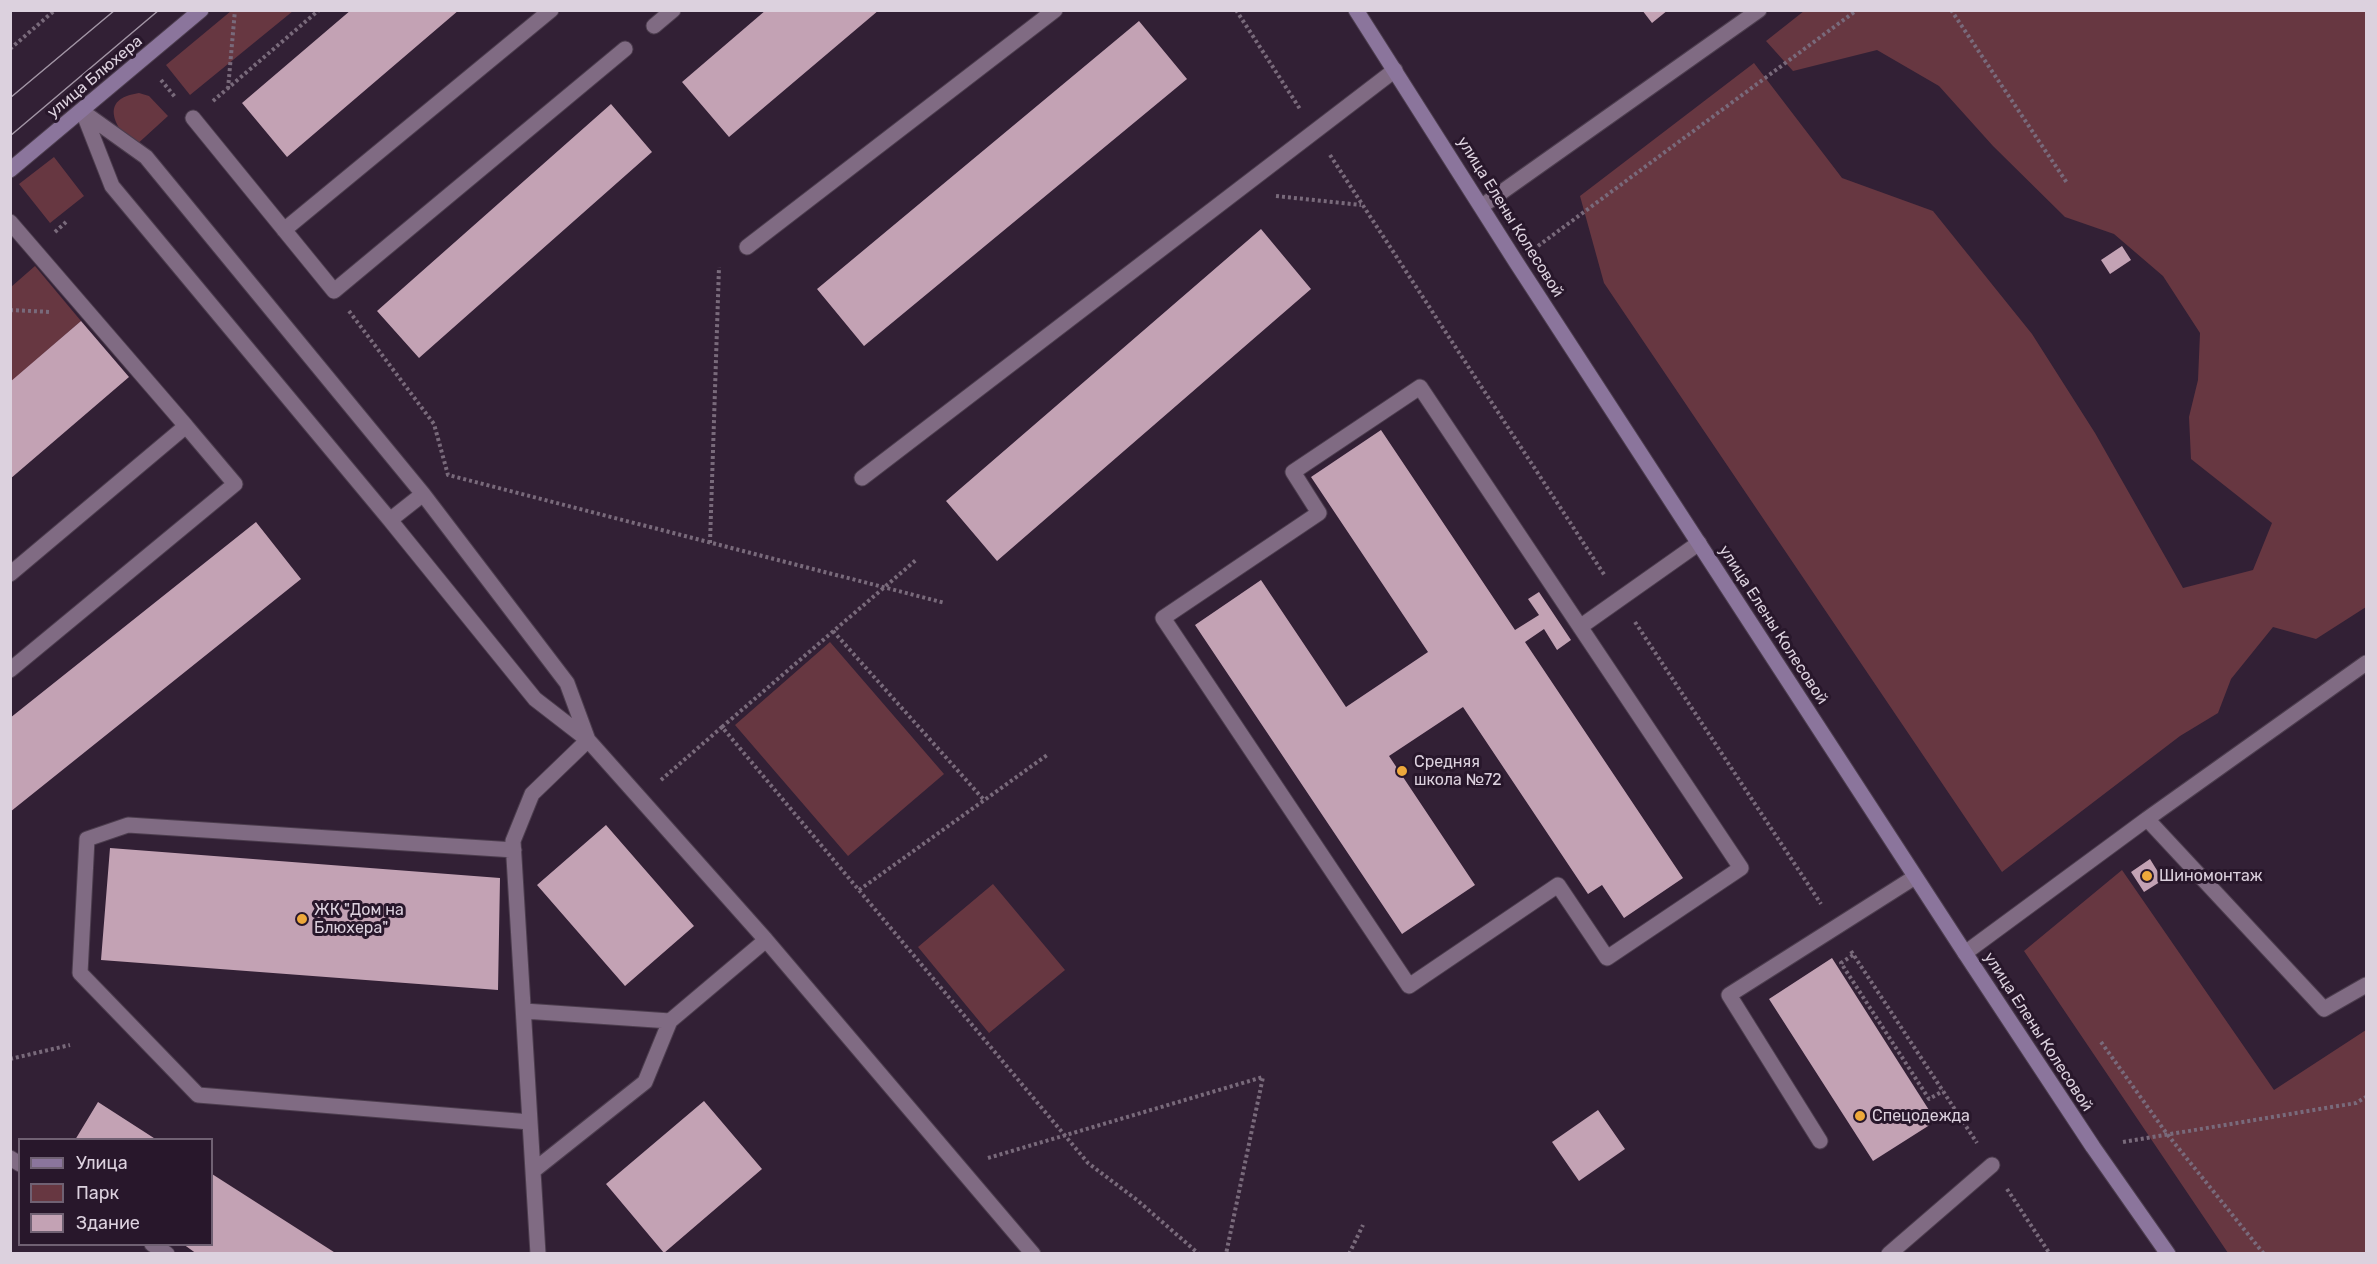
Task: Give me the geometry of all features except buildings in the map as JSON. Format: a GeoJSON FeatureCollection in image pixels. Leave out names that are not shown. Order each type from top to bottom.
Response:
{"type":"FeatureCollection","features":[{"type":"Feature","properties":{"kind":"street","name":"улица Блюхера"},"geometry":{"type":"LineString","coordinates":[[10,170],[83,112],[201,10]]}},
{"type":"Feature","properties":{"kind":"street","name":"улица Елены Колесовой"},"geometry":{"type":"LineString","coordinates":[[1356,10],[1516,262],[1915,877],[2093,1147],[2168,1254]]}},
{"type":"Feature","properties":{"kind":"lane"},"geometry":{"type":"LineString","coordinates":[[284,230],[551,10]]}},
{"type":"Feature","properties":{"kind":"lane"},"geometry":{"type":"LineString","coordinates":[[654,26],[673,10]]}},
{"type":"Feature","properties":{"kind":"lane"},"geometry":{"type":"LineString","coordinates":[[747,247],[1055,10]]}},
{"type":"Feature","properties":{"kind":"lane"},"geometry":{"type":"LineString","coordinates":[[1482,206],[1759,10]]}},
{"type":"Feature","properties":{"kind":"lane"},"geometry":{"type":"LineString","coordinates":[[193,118],[334,291],[625,49]]}},
{"type":"Feature","properties":{"kind":"lane"},"geometry":{"type":"LineString","coordinates":[[862,478],[1395,70]]}},
{"type":"Feature","properties":{"kind":"lane"},"geometry":{"type":"LineString","coordinates":[[83,112],[146,157],[423,494],[567,683],[588,740]]}},
{"type":"Feature","properties":{"kind":"lane"},"geometry":{"type":"LineString","coordinates":[[83,112],[112,186],[390,520],[535,699],[588,740],[766,940],[1033,1254]]}},
{"type":"Feature","properties":{"kind":"lane"},"geometry":{"type":"LineString","coordinates":[[10,222],[235,484],[10,670]]}},
{"type":"Feature","properties":{"kind":"lane"},"geometry":{"type":"LineString","coordinates":[[1420,387],[1580,627],[1741,868],[1607,958],[1558,885],[1408,986],[1163,618],[1319,513],[1293,472],[1420,387]]}},
{"type":"Feature","properties":{"kind":"lane"},"geometry":{"type":"LineString","coordinates":[[10,574],[186,426]]}},
{"type":"Feature","properties":{"kind":"lane"},"geometry":{"type":"LineString","coordinates":[[390,520],[423,494]]}},
{"type":"Feature","properties":{"kind":"lane"},"geometry":{"type":"LineString","coordinates":[[1580,627],[1699,543]]}},
{"type":"Feature","properties":{"kind":"lane"},"geometry":{"type":"LineString","coordinates":[[1965,953],[2147,819],[2367,663]]}},
{"type":"Feature","properties":{"kind":"lane"},"geometry":{"type":"LineString","coordinates":[[538,1254],[513,841],[532,794],[588,740]]}},
{"type":"Feature","properties":{"kind":"lane"},"geometry":{"type":"LineString","coordinates":[[2147,819],[2324,1009],[2367,985]]}},
{"type":"Feature","properties":{"kind":"lane"},"geometry":{"type":"LineString","coordinates":[[514,850],[128,825],[87,839],[80,973],[198,1095],[530,1122]]}},
{"type":"Feature","properties":{"kind":"lane"},"geometry":{"type":"LineString","coordinates":[[1820,1141],[1729,995],[1915,877]]}},
{"type":"Feature","properties":{"kind":"lane"},"geometry":{"type":"LineString","coordinates":[[533,1171],[645,1082],[670,1021],[766,940]]}},
{"type":"Feature","properties":{"kind":"lane"},"geometry":{"type":"LineString","coordinates":[[524,1011],[670,1021]]}},
{"type":"Feature","properties":{"kind":"lane"},"geometry":{"type":"LineString","coordinates":[[1889,1254],[1992,1165]]}},
{"type":"Feature","properties":{"kind":"lane"},"geometry":{"type":"LineString","coordinates":[[154,1246],[167,1254]]}},
{"type":"Feature","properties":{"kind":"path"},"geometry":{"type":"LineString","coordinates":[[10,49],[55,10]]}},
{"type":"Feature","properties":{"kind":"path"},"geometry":{"type":"LineString","coordinates":[[228,89],[235,10]]}},
{"type":"Feature","properties":{"kind":"path"},"geometry":{"type":"LineString","coordinates":[[193,118],[320,10]]}},
{"type":"Feature","properties":{"kind":"path"},"geometry":{"type":"LineString","coordinates":[[1236,10],[2050,1254]]}},
{"type":"Feature","properties":{"kind":"path"},"geometry":{"type":"LineString","coordinates":[[1516,262],[1857,10]]}},
{"type":"Feature","properties":{"kind":"path"},"geometry":{"type":"LineString","coordinates":[[1952,10],[2067,183]]}},
{"type":"Feature","properties":{"kind":"path"},"geometry":{"type":"LineString","coordinates":[[1235,192],[1362,205]]}},
{"type":"Feature","properties":{"kind":"path"},"geometry":{"type":"LineString","coordinates":[[710,543],[719,267]]}},
{"type":"Feature","properties":{"kind":"path"},"geometry":{"type":"LineString","coordinates":[[334,291],[434,424],[448,476],[945,603]]}},
{"type":"Feature","properties":{"kind":"path"},"geometry":{"type":"LineString","coordinates":[[640,798],[916,560]]}},
{"type":"Feature","properties":{"kind":"path"},"geometry":{"type":"LineString","coordinates":[[833,630],[984,801]]}},
{"type":"Feature","properties":{"kind":"path"},"geometry":{"type":"LineString","coordinates":[[722,727],[1088,1163],[1137,1200],[1199,1254]]}},
{"type":"Feature","properties":{"kind":"path"},"geometry":{"type":"LineString","coordinates":[[859,890],[1047,755]]}},
{"type":"Feature","properties":{"kind":"path"},"geometry":{"type":"LineString","coordinates":[[1854,955],[1841,963],[1929,1099],[1943,1091]]}},
{"type":"Feature","properties":{"kind":"path"},"geometry":{"type":"LineString","coordinates":[[2101,1042],[2167,1134],[2264,1254]]}},
{"type":"Feature","properties":{"kind":"path"},"geometry":{"type":"LineString","coordinates":[[10,1059],[70,1045]]}},
{"type":"Feature","properties":{"kind":"path"},"geometry":{"type":"LineString","coordinates":[[959,1167],[1263,1077],[1226,1254]]}},
{"type":"Feature","properties":{"kind":"path"},"geometry":{"type":"LineString","coordinates":[[2093,1147],[2356,1103],[2367,1097]]}},
{"type":"Feature","properties":{"kind":"path"},"geometry":{"type":"LineString","coordinates":[[1349,1254],[1363,1225]]}},
{"type":"Feature","properties":{"kind":"green space"},"geometry":{"type":"Polygon","coordinates":[[[231,11],[293,11],[190,95],[166,65],[231,11]]]}},
{"type":"Feature","properties":{"kind":"green space"},"geometry":{"type":"Polygon","coordinates":[[[1804,11],[2366,11],[2366,607],[2316,639],[2273,627],[2231,679],[2218,713],[2180,736],[2002,872],[1604,283],[1580,196],[1754,63],[1842,178],[1933,211],[2032,334],[2095,433],[2183,588],[2253,570],[2272,523],[2191,459],[2189,417],[2198,380],[2200,333],[2163,276],[2114,234],[2065,217],[1993,146],[1939,86],[1877,50],[1793,71],[1766,41],[1804,11]]]}},
{"type":"Feature","properties":{"kind":"green space"},"geometry":{"type":"Polygon","coordinates":[[[139,93],[149,96],[168,116],[134,147],[116,123],[114,107],[126,96],[139,93]]]}},
{"type":"Feature","properties":{"kind":"green space"},"geometry":{"type":"Polygon","coordinates":[[[54,157],[84,196],[50,223],[19,184],[54,157]]]}},
{"type":"Feature","properties":{"kind":"green space"},"geometry":{"type":"Polygon","coordinates":[[[35,266],[81,321],[11,382],[11,287],[35,266]]]}},
{"type":"Feature","properties":{"kind":"green space"},"geometry":{"type":"Polygon","coordinates":[[[830,642],[944,774],[848,856],[735,725],[830,642]]]}},
{"type":"Feature","properties":{"kind":"green space"},"geometry":{"type":"Polygon","coordinates":[[[2122,870],[2274,1090],[2366,1030],[2366,1253],[2228,1253],[2024,951],[2122,870]]]}},
{"type":"Feature","properties":{"kind":"green space"},"geometry":{"type":"Polygon","coordinates":[[[993,884],[1065,970],[989,1033],[918,947],[993,884]]]}},
{"type":"Feature","properties":{"kind":"tram line"},"geometry":{"type":"LineString","coordinates":[[10,98],[115,10]]}},
{"type":"Feature","properties":{"kind":"tram line"},"geometry":{"type":"LineString","coordinates":[[10,136],[159,10]]}},
{"type":"Feature","properties":{"kind":"place","name":"Средняя школа №72"},"geometry":{"type":"Point","coordinates":[1402,771]}},
{"type":"Feature","properties":{"kind":"place","name":"Шиномонтаж"},"geometry":{"type":"Point","coordinates":[2147,876]}},
{"type":"Feature","properties":{"kind":"place","name":"ЖК \"Дом на Блюхера\""},"geometry":{"type":"Point","coordinates":[302,919]}},
{"type":"Feature","properties":{"kind":"place","name":"Спецодежда"},"geometry":{"type":"Point","coordinates":[1860,1116]}}]}
